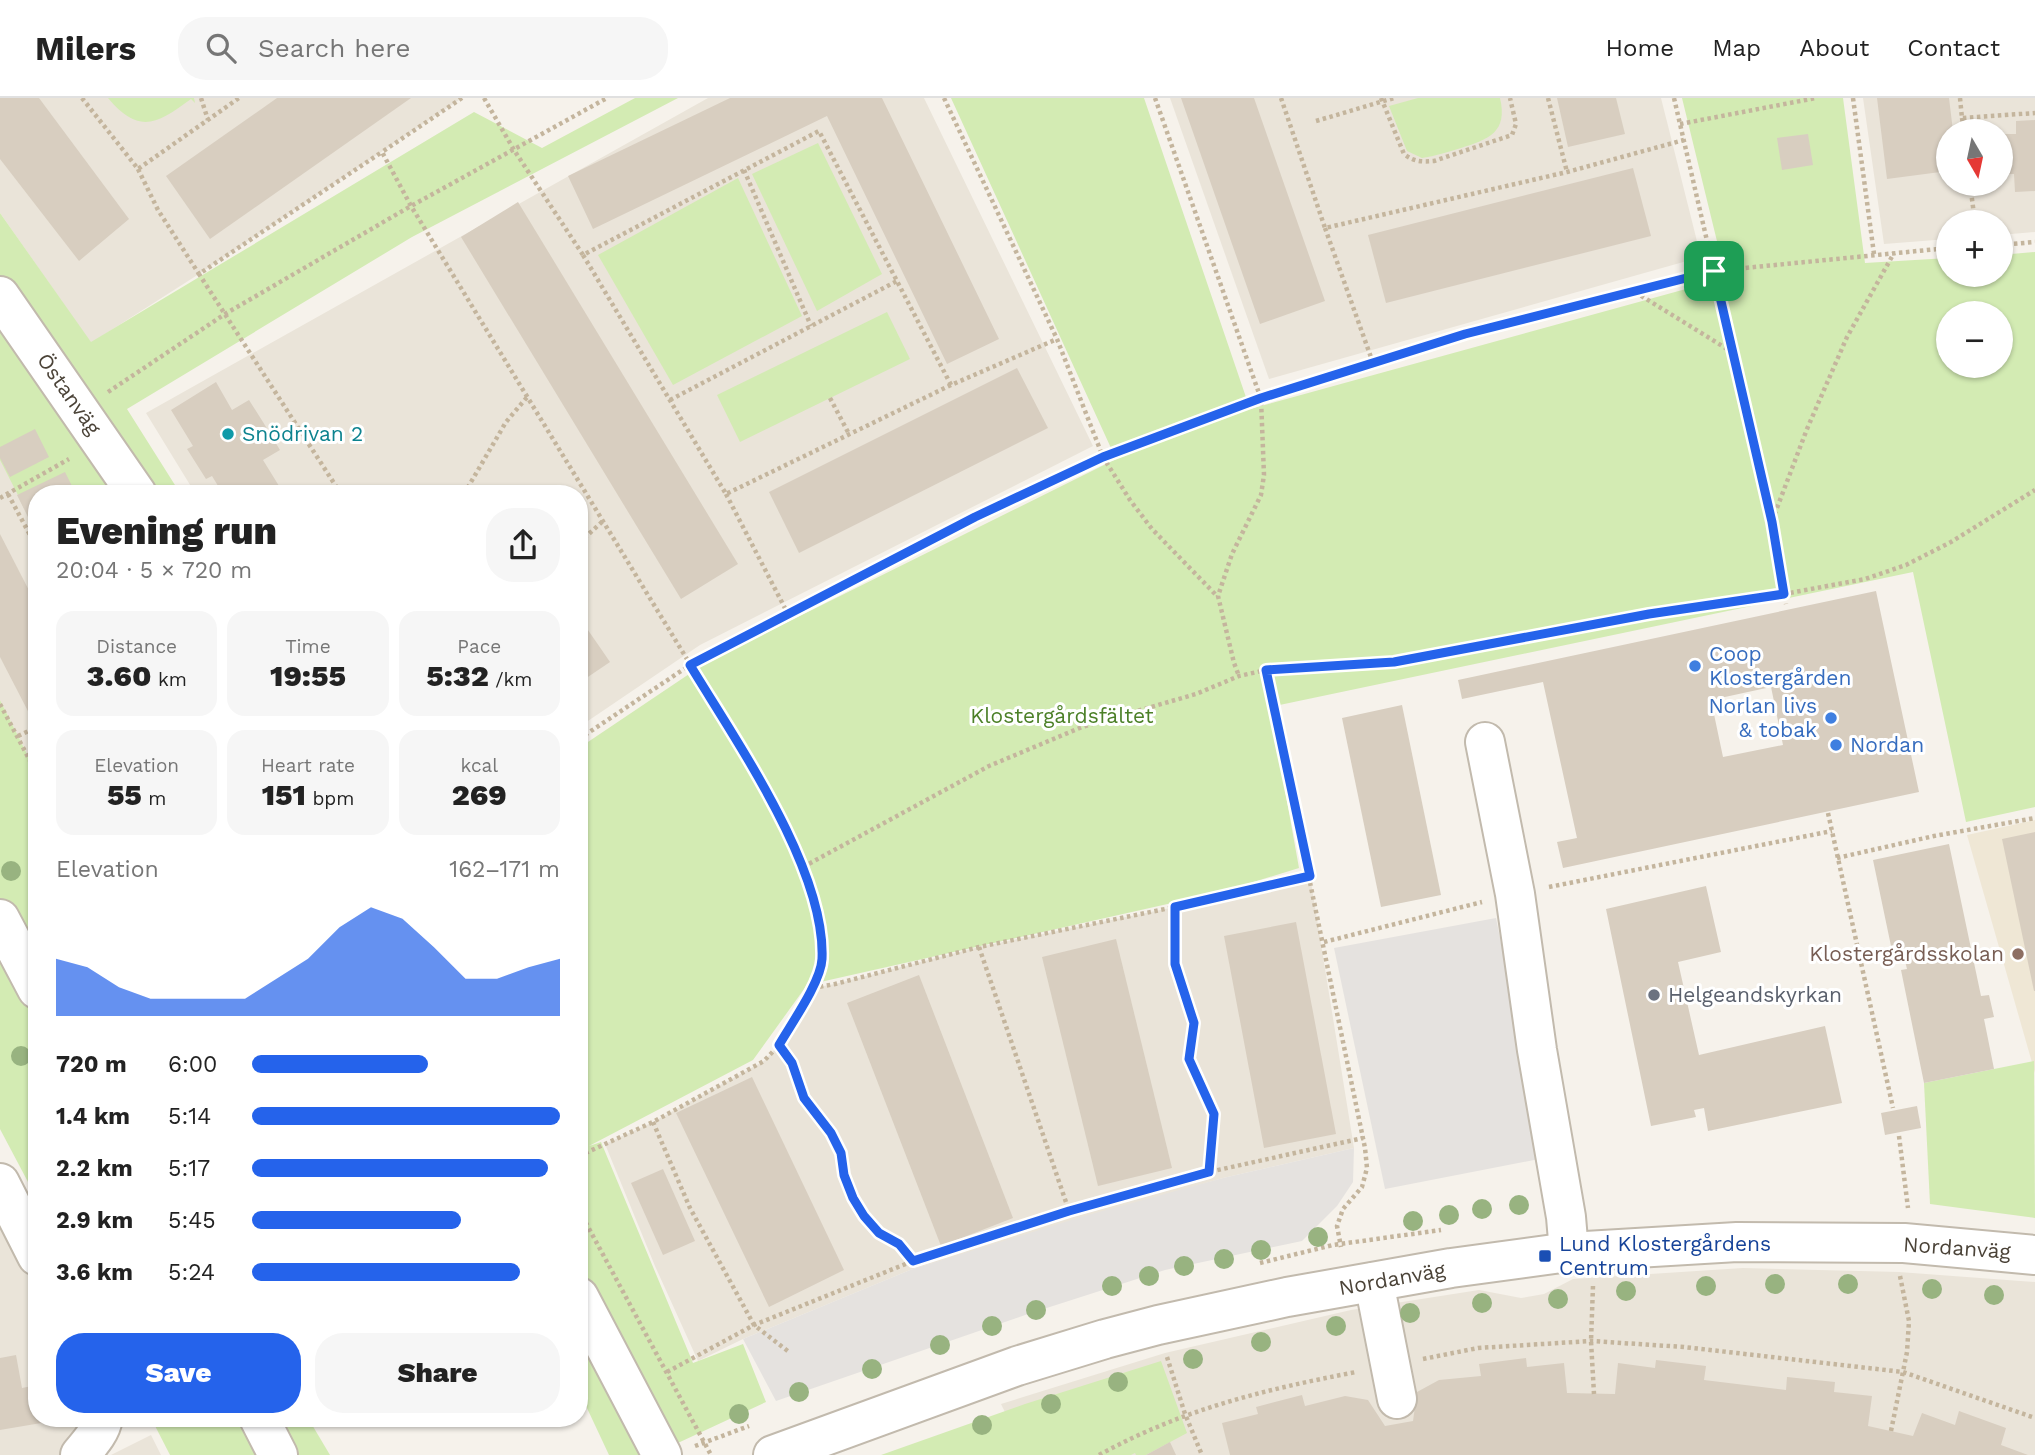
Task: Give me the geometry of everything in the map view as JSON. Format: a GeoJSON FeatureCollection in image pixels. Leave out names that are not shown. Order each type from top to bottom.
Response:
{"type":"FeatureCollection","features":[{"type":"Feature","properties":{"kind":"street","name":"Östanväg"},"geometry":{"type":"LineString","coordinates":[[0,296],[131,485]]}},
{"type":"Feature","properties":{"kind":"street"},"geometry":{"type":"LineString","coordinates":[[1485,742],[1514,894],[1536,1050],[1566,1217],[1581,1251]]}},
{"type":"Feature","properties":{"kind":"street"},"geometry":{"type":"LineString","coordinates":[[0,919],[28,972]]}},
{"type":"Feature","properties":{"kind":"street"},"geometry":{"type":"LineString","coordinates":[[0,1183],[28,1238]]}},
{"type":"Feature","properties":{"kind":"street","name":"Nordanväg"},"geometry":{"type":"LineString","coordinates":[[773,1455],[1017,1366],[1158,1325],[1287,1297],[1451,1268],[1581,1251],[1737,1242],[1902,1258],[2035,1255]]}},
{"type":"Feature","properties":{"kind":"street"},"geometry":{"type":"LineString","coordinates":[[1374,1282],[1394,1382]]}},
{"type":"Feature","properties":{"kind":"street"},"geometry":{"type":"LineString","coordinates":[[588,1314],[662,1455]]}},
{"type":"Feature","properties":{"kind":"street"},"geometry":{"type":"LineString","coordinates":[[264,1427],[278,1455]]}},
{"type":"Feature","properties":{"kind":"path"},"geometry":{"type":"LineString","coordinates":[[82,98],[138,169],[158,210],[335,485]]}},
{"type":"Feature","properties":{"kind":"path"},"geometry":{"type":"LineString","coordinates":[[201,98],[208,120]]}},
{"type":"Feature","properties":{"kind":"path"},"geometry":{"type":"LineString","coordinates":[[138,169],[239,98]]}},
{"type":"Feature","properties":{"kind":"path"},"geometry":{"type":"LineString","coordinates":[[199,274],[462,98]]}},
{"type":"Feature","properties":{"kind":"path"},"geometry":{"type":"LineString","coordinates":[[484,98],[583,255],[726,494],[788,614]]}},
{"type":"Feature","properties":{"kind":"path"},"geometry":{"type":"LineString","coordinates":[[107,392],[225,314],[411,206],[607,98]]}},
{"type":"Feature","properties":{"kind":"path"},"geometry":{"type":"LineString","coordinates":[[944,98],[1057,339],[1103,457],[1152,529],[1218,596],[1234,663],[1240,676]]}},
{"type":"Feature","properties":{"kind":"path"},"geometry":{"type":"LineString","coordinates":[[1155,98],[1261,398],[1265,475],[1261,495],[1232,554],[1218,596]]}},
{"type":"Feature","properties":{"kind":"path"},"geometry":{"type":"LineString","coordinates":[[1281,98],[1373,363]]}},
{"type":"Feature","properties":{"kind":"path"},"geometry":{"type":"LineString","coordinates":[[1316,121],[1381,99],[1394,98]]}},
{"type":"Feature","properties":{"kind":"path"},"geometry":{"type":"LineString","coordinates":[[1381,99],[1404,154],[1412,160],[1422,162],[1434,161],[1512,135],[1516,124],[1510,98]]}},
{"type":"Feature","properties":{"kind":"path"},"geometry":{"type":"LineString","coordinates":[[1548,98],[1567,172]]}},
{"type":"Feature","properties":{"kind":"path"},"geometry":{"type":"LineString","coordinates":[[1674,98],[1772,522],[1786,604]]}},
{"type":"Feature","properties":{"kind":"path"},"geometry":{"type":"LineString","coordinates":[[1680,124],[1816,98]]}},
{"type":"Feature","properties":{"kind":"path"},"geometry":{"type":"LineString","coordinates":[[1853,98],[1874,254]]}},
{"type":"Feature","properties":{"kind":"path"},"geometry":{"type":"LineString","coordinates":[[1960,98],[1962,118],[2035,113]]}},
{"type":"Feature","properties":{"kind":"path"},"geometry":{"type":"LineString","coordinates":[[583,255],[819,131],[951,385]]}},
{"type":"Feature","properties":{"kind":"path"},"geometry":{"type":"LineString","coordinates":[[1325,228],[1567,172],[1684,140]]}},
{"type":"Feature","properties":{"kind":"path"},"geometry":{"type":"LineString","coordinates":[[382,152],[411,206],[583,485]]}},
{"type":"Feature","properties":{"kind":"path"},"geometry":{"type":"LineString","coordinates":[[744,170],[811,326]]}},
{"type":"Feature","properties":{"kind":"path"},"geometry":{"type":"LineString","coordinates":[[2013,244],[2035,242]]}},
{"type":"Feature","properties":{"kind":"path"},"geometry":{"type":"LineString","coordinates":[[588,733],[690,665],[975,517],[1103,457],[1261,398],[1465,334],[1714,271],[1936,249]]}},
{"type":"Feature","properties":{"kind":"path"},"geometry":{"type":"LineString","coordinates":[[1772,522],[1807,429],[1847,337],[1895,252]]}},
{"type":"Feature","properties":{"kind":"path"},"geometry":{"type":"LineString","coordinates":[[670,400],[897,281]]}},
{"type":"Feature","properties":{"kind":"path"},"geometry":{"type":"LineString","coordinates":[[1634,291],[1732,352]]}},
{"type":"Feature","properties":{"kind":"path"},"geometry":{"type":"LineString","coordinates":[[726,494],[951,385],[1057,339]]}},
{"type":"Feature","properties":{"kind":"path"},"geometry":{"type":"LineString","coordinates":[[469,485],[506,422],[528,396]]}},
{"type":"Feature","properties":{"kind":"path"},"geometry":{"type":"LineString","coordinates":[[830,398],[849,434]]}},
{"type":"Feature","properties":{"kind":"path"},"geometry":{"type":"LineString","coordinates":[[0,498],[60,466],[75,454]]}},
{"type":"Feature","properties":{"kind":"path"},"geometry":{"type":"LineString","coordinates":[[803,867],[989,766],[1082,727],[1196,694],[1240,676],[1266,670],[1394,662],[1649,614],[1866,579],[1906,565],[1951,542],[2035,489]]}},
{"type":"Feature","properties":{"kind":"path"},"geometry":{"type":"LineString","coordinates":[[8,494],[28,531]]}},
{"type":"Feature","properties":{"kind":"path"},"geometry":{"type":"LineString","coordinates":[[588,494],[757,774],[803,867],[812,894],[822,961],[812,988],[779,1045],[764,1061],[653,1122],[588,1152]]}},
{"type":"Feature","properties":{"kind":"path"},"geometry":{"type":"LineString","coordinates":[[588,535],[604,520]]}},
{"type":"Feature","properties":{"kind":"path"},"geometry":{"type":"LineString","coordinates":[[1266,670],[1324,942],[1367,1168],[1362,1187],[1343,1209],[1337,1226],[1340,1244]]}},
{"type":"Feature","properties":{"kind":"path"},"geometry":{"type":"LineString","coordinates":[[0,704],[28,756]]}},
{"type":"Feature","properties":{"kind":"path"},"geometry":{"type":"LineString","coordinates":[[18,736],[28,731]]}},
{"type":"Feature","properties":{"kind":"path"},"geometry":{"type":"LineString","coordinates":[[1828,813],[1893,1108]]}},
{"type":"Feature","properties":{"kind":"path"},"geometry":{"type":"LineString","coordinates":[[1837,858],[1934,836],[2035,818]]}},
{"type":"Feature","properties":{"kind":"path"},"geometry":{"type":"LineString","coordinates":[[1324,942],[1514,894],[1832,831]]}},
{"type":"Feature","properties":{"kind":"path"},"geometry":{"type":"LineString","coordinates":[[812,988],[979,947],[1310,876]]}},
{"type":"Feature","properties":{"kind":"path"},"geometry":{"type":"LineString","coordinates":[[1175,907],[1175,964],[1194,1023],[1189,1059],[1214,1114],[1209,1172]]}},
{"type":"Feature","properties":{"kind":"path"},"geometry":{"type":"LineString","coordinates":[[979,947],[1069,1211]]}},
{"type":"Feature","properties":{"kind":"path"},"geometry":{"type":"LineString","coordinates":[[779,1045],[792,1063],[804,1098],[831,1133],[841,1153],[844,1175],[864,1216],[879,1233],[899,1244],[913,1261]]}},
{"type":"Feature","properties":{"kind":"path"},"geometry":{"type":"LineString","coordinates":[[653,1122],[690,1208],[754,1325],[789,1352]]}},
{"type":"Feature","properties":{"kind":"path"},"geometry":{"type":"LineString","coordinates":[[1891,1431],[1908,1352],[1909,1321],[1902,1258],[1908,1206],[1899,1136]]}},
{"type":"Feature","properties":{"kind":"path"},"geometry":{"type":"LineString","coordinates":[[667,1372],[754,1325],[913,1261],[1069,1211],[1209,1172],[1363,1138]]}},
{"type":"Feature","properties":{"kind":"path"},"geometry":{"type":"LineString","coordinates":[[588,1227],[711,1455]]}},
{"type":"Feature","properties":{"kind":"path"},"geometry":{"type":"LineString","coordinates":[[1581,1251],[1594,1394]]}},
{"type":"Feature","properties":{"kind":"path"},"geometry":{"type":"LineString","coordinates":[[1158,1325],[1185,1414],[1202,1455]]}},
{"type":"Feature","properties":{"kind":"path"},"geometry":{"type":"LineString","coordinates":[[1099,1455],[1185,1414],[1273,1388],[1394,1382],[1478,1348],[1591,1341],[1685,1347],[1903,1372],[2035,1418]]}},
{"type":"Feature","properties":{"kind":"shaded area"},"geometry":{"type":"Polygon","coordinates":[[[0,98],[462,98],[91,343],[0,213],[0,98]]]}},
{"type":"Feature","properties":{"kind":"shaded area"},"geometry":{"type":"Polygon","coordinates":[[[708,98],[924,98],[1093,446],[700,645],[588,721],[588,485],[190,485],[146,413],[708,98]]]}},
{"type":"Feature","properties":{"kind":"shaded area"},"geometry":{"type":"Polygon","coordinates":[[[1170,98],[1661,98],[1701,257],[1269,379],[1170,98]]]}},
{"type":"Feature","properties":{"kind":"shaded area"},"geometry":{"type":"Polygon","coordinates":[[[1863,98],[2035,98],[2035,232],[2013,234],[2013,210],[1936,210],[1936,240],[1884,244],[1863,98]]]}},
{"type":"Feature","properties":{"kind":"shaded area"},"geometry":{"type":"Polygon","coordinates":[[[0,335],[35,485],[28,485],[28,756],[0,700],[0,335]]]}},
{"type":"Feature","properties":{"kind":"shaded area","name":"Klostergårdsskolan"},"geometry":{"type":"Polygon","coordinates":[[[2035,820],[2035,1073],[1967,835],[2035,820]]]}},
{"type":"Feature","properties":{"kind":"shaded area"},"geometry":{"type":"Polygon","coordinates":[[[1310,876],[1354,1148],[1223,1178],[910,1270],[743,1339],[698,1361],[655,1266],[605,1144],[653,1122],[764,1061],[779,1045],[812,988],[979,947],[1310,876]]]}},
{"type":"Feature","properties":{"kind":"shaded area"},"geometry":{"type":"Polygon","coordinates":[[[1496,918],[1544,1158],[1385,1189],[1334,948],[1496,918]]]}},
{"type":"Feature","properties":{"kind":"shaded area"},"geometry":{"type":"Polygon","coordinates":[[[1354,1148],[1353,1182],[1337,1206],[1302,1241],[1165,1270],[776,1401],[743,1339],[910,1270],[1081,1217],[1223,1178],[1354,1148]]]}},
{"type":"Feature","properties":{"kind":"shaded area"},"geometry":{"type":"Polygon","coordinates":[[[0,1216],[28,1270],[28,1427],[84,1427],[82,1434],[61,1455],[0,1455],[0,1216]]]}},
{"type":"Feature","properties":{"kind":"shaded area"},"geometry":{"type":"Polygon","coordinates":[[[1743,1268],[1899,1272],[2035,1282],[2035,1455],[1026,1455],[1001,1404],[1165,1353],[1351,1310],[1479,1290],[1521,1298],[1544,1294],[1573,1279],[1743,1268]]]}},
{"type":"Feature","properties":{"kind":"shaded area"},"geometry":{"type":"Polygon","coordinates":[[[151,1435],[161,1455],[111,1455],[151,1435]]]}},
{"type":"Feature","properties":{"kind":"green space"},"geometry":{"type":"Polygon","coordinates":[[[108,98],[194,98],[195,103],[191,99],[168,115],[148,122],[129,117],[108,98]]]}},
{"type":"Feature","properties":{"kind":"green space"},"geometry":{"type":"Polygon","coordinates":[[[635,98],[678,98],[412,237],[127,409],[175,485],[28,485],[28,514],[0,460],[0,213],[91,342],[474,112],[542,148],[635,98]]]}},
{"type":"Feature","properties":{"kind":"green space","name":"Klostergårdsfältet"},"geometry":{"type":"Polygon","coordinates":[[[951,98],[1144,98],[1250,409],[1726,278],[1682,98],[1843,98],[1865,263],[1936,259],[1936,287],[2013,287],[2013,254],[2035,252],[2035,807],[1966,822],[1913,572],[1270,707],[1299,868],[1221,892],[807,985],[753,1060],[589,1146],[601,1142],[693,1363],[743,1344],[766,1402],[652,1455],[609,1455],[588,1410],[588,742],[707,662],[1116,459],[951,98]]]}},
{"type":"Feature","properties":{"kind":"green space"},"geometry":{"type":"Polygon","coordinates":[[[1418,98],[1500,98],[1502,110],[1499,126],[1480,141],[1422,158],[1407,151],[1389,106],[1418,98]]]}},
{"type":"Feature","properties":{"kind":"green space"},"geometry":{"type":"Polygon","coordinates":[[[818,143],[882,274],[817,311],[752,174],[818,143]]]}},
{"type":"Feature","properties":{"kind":"green space"},"geometry":{"type":"Polygon","coordinates":[[[738,178],[802,316],[673,385],[598,255],[738,178]]]}},
{"type":"Feature","properties":{"kind":"green space"},"geometry":{"type":"Polygon","coordinates":[[[887,312],[910,359],[740,442],[717,395],[887,312]]]}},
{"type":"Feature","properties":{"kind":"green space"},"geometry":{"type":"Polygon","coordinates":[[[0,700],[28,756],[28,1182],[0,1129],[0,700]]]}},
{"type":"Feature","properties":{"kind":"green space"},"geometry":{"type":"Polygon","coordinates":[[[2034,1061],[2035,1218],[1930,1204],[1924,1083],[2034,1061]]]}},
{"type":"Feature","properties":{"kind":"green space"},"geometry":{"type":"Polygon","coordinates":[[[1161,1361],[1187,1433],[1146,1455],[881,1455],[1025,1404],[1161,1361]]]}},
{"type":"Feature","properties":{"kind":"green space"},"geometry":{"type":"Polygon","coordinates":[[[156,1427],[313,1427],[330,1455],[170,1455],[156,1427]]]}},
{"type":"Feature","properties":{"kind":"building"},"geometry":{"type":"Polygon","coordinates":[[[0,98],[39,98],[129,219],[79,261],[0,159],[0,98]]]}},
{"type":"Feature","properties":{"kind":"building"},"geometry":{"type":"Polygon","coordinates":[[[277,98],[411,98],[210,239],[166,176],[277,98]]]}},
{"type":"Feature","properties":{"kind":"building"},"geometry":{"type":"Polygon","coordinates":[[[730,98],[882,98],[999,339],[947,364],[827,116],[593,229],[568,176],[730,98]]]}},
{"type":"Feature","properties":{"kind":"building"},"geometry":{"type":"Polygon","coordinates":[[[1181,98],[1254,98],[1325,301],[1260,324],[1181,98]]]}},
{"type":"Feature","properties":{"kind":"building"},"geometry":{"type":"Polygon","coordinates":[[[1557,98],[1616,98],[1625,134],[1568,147],[1557,98]]]}},
{"type":"Feature","properties":{"kind":"building"},"geometry":{"type":"Polygon","coordinates":[[[1877,98],[1949,98],[1952,119],[1936,119],[1936,173],[1887,179],[1877,98]]]}},
{"type":"Feature","properties":{"kind":"building"},"geometry":{"type":"Polygon","coordinates":[[[2035,120],[2035,191],[2015,192],[2013,134],[2016,134],[2016,121],[2035,120]]]}},
{"type":"Feature","properties":{"kind":"building"},"geometry":{"type":"Polygon","coordinates":[[[1808,134],[1813,165],[1782,170],[1777,138],[1808,134]]]}},
{"type":"Feature","properties":{"kind":"building"},"geometry":{"type":"Polygon","coordinates":[[[1633,168],[1651,236],[1386,303],[1368,235],[1633,168]]]}},
{"type":"Feature","properties":{"kind":"building"},"geometry":{"type":"Polygon","coordinates":[[[518,202],[738,564],[681,599],[461,237],[518,202]]]}},
{"type":"Feature","properties":{"kind":"building"},"geometry":{"type":"Polygon","coordinates":[[[1017,368],[1048,428],[799,553],[769,492],[1017,368]]]}},
{"type":"Feature","properties":{"kind":"building","name":"Snödrivan 2"},"geometry":{"type":"Polygon","coordinates":[[[216,382],[232,410],[249,400],[280,450],[263,460],[278,485],[218,485],[212,476],[206,479],[187,449],[193,446],[171,410],[216,382]]]}},
{"type":"Feature","properties":{"kind":"building"},"geometry":{"type":"Polygon","coordinates":[[[35,429],[49,457],[10,477],[0,458],[0,447],[35,429]]]}},
{"type":"Feature","properties":{"kind":"building"},"geometry":{"type":"Polygon","coordinates":[[[65,472],[72,485],[38,485],[65,472]]]}},
{"type":"Feature","properties":{"kind":"building"},"geometry":{"type":"Polygon","coordinates":[[[28,490],[28,517],[17,495],[28,490]]]}},
{"type":"Feature","properties":{"kind":"building"},"geometry":{"type":"Polygon","coordinates":[[[0,534],[28,588],[28,711],[0,657],[0,534]]]}},
{"type":"Feature","properties":{"kind":"building"},"geometry":{"type":"Polygon","coordinates":[[[1876,591],[1919,792],[1563,868],[1557,842],[1577,838],[1543,682],[1462,699],[1458,680],[1876,591]],[[1771,687],[1711,700],[1723,757],[1783,745],[1771,687]]]}},
{"type":"Feature","properties":{"kind":"building"},"geometry":{"type":"Polygon","coordinates":[[[588,630],[610,662],[588,677],[588,630]]]}},
{"type":"Feature","properties":{"kind":"building"},"geometry":{"type":"Polygon","coordinates":[[[1402,705],[1441,895],[1381,907],[1342,718],[1402,705]]]}},
{"type":"Feature","properties":{"kind":"building"},"geometry":{"type":"Polygon","coordinates":[[[2035,832],[2035,991],[2034,991],[2002,839],[2035,832]]]}},
{"type":"Feature","properties":{"kind":"building"},"geometry":{"type":"Polygon","coordinates":[[[1949,844],[1981,996],[1989,995],[1994,1017],[1984,1019],[1994,1069],[1924,1083],[1901,970],[1907,969],[1901,944],[1891,946],[1873,860],[1949,844]]]}},
{"type":"Feature","properties":{"kind":"building","name":"Helgeandskyrkan"},"geometry":{"type":"Polygon","coordinates":[[[1706,886],[1721,952],[1678,962],[1699,1055],[1825,1026],[1842,1103],[1708,1131],[1704,1108],[1694,1110],[1696,1117],[1651,1126],[1606,909],[1706,886]]]}},
{"type":"Feature","properties":{"kind":"building"},"geometry":{"type":"Polygon","coordinates":[[[1296,922],[1336,1134],[1264,1148],[1224,936],[1296,922]]]}},
{"type":"Feature","properties":{"kind":"building"},"geometry":{"type":"Polygon","coordinates":[[[1116,939],[1172,1168],[1098,1186],[1042,957],[1116,939]]]}},
{"type":"Feature","properties":{"kind":"building"},"geometry":{"type":"Polygon","coordinates":[[[919,975],[1013,1218],[941,1246],[847,1003],[919,975]]]}},
{"type":"Feature","properties":{"kind":"building"},"geometry":{"type":"Polygon","coordinates":[[[752,1077],[844,1270],[769,1307],[676,1113],[752,1077]]]}},
{"type":"Feature","properties":{"kind":"building"},"geometry":{"type":"Polygon","coordinates":[[[1917,1106],[1921,1128],[1885,1135],[1881,1113],[1917,1106]]]}},
{"type":"Feature","properties":{"kind":"building"},"geometry":{"type":"Polygon","coordinates":[[[663,1169],[695,1241],[663,1255],[631,1183],[663,1169]]]}},
{"type":"Feature","properties":{"kind":"building"},"geometry":{"type":"Polygon","coordinates":[[[16,1355],[22,1388],[28,1387],[28,1425],[0,1430],[0,1358],[16,1355]]]}},
{"type":"Feature","properties":{"kind":"building"},"geometry":{"type":"Polygon","coordinates":[[[1526,1358],[1527,1367],[1564,1363],[1567,1393],[1615,1394],[1618,1363],[1655,1368],[1656,1360],[1706,1366],[1704,1380],[1786,1390],[1787,1377],[1835,1382],[1834,1392],[1872,1396],[1868,1426],[1913,1436],[1922,1413],[1955,1425],[1959,1411],[2006,1428],[2001,1445],[2028,1455],[1230,1455],[1222,1423],[1258,1414],[1256,1407],[1302,1395],[1305,1406],[1345,1396],[1368,1400],[1385,1426],[1413,1421],[1417,1392],[1439,1380],[1481,1376],[1479,1364],[1526,1358]]]}},
{"type":"Feature","properties":{"kind":"building"},"geometry":{"type":"Polygon","coordinates":[[[1170,1442],[1176,1455],[1146,1455],[1170,1442]]]}},
{"type":"Feature","properties":{"kind":"place","name":"Snödrivan 2"},"geometry":{"type":"Point","coordinates":[228,434]}},
{"type":"Feature","properties":{"kind":"place","name":"Coop Klostergården"},"geometry":{"type":"Point","coordinates":[1695,666]}},
{"type":"Feature","properties":{"kind":"place","name":"Norlan livs & tobak"},"geometry":{"type":"Point","coordinates":[1831,718]}},
{"type":"Feature","properties":{"kind":"place","name":"Nordan"},"geometry":{"type":"Point","coordinates":[1836,745]}},
{"type":"Feature","properties":{"kind":"place","name":"Klostergårdsskolan"},"geometry":{"type":"Point","coordinates":[2018,954]}},
{"type":"Feature","properties":{"kind":"place","name":"Helgeandskyrkan"},"geometry":{"type":"Point","coordinates":[1654,995]}},
{"type":"Feature","properties":{"kind":"place","name":"Lund Klostergårdens Centrum"},"geometry":{"type":"Point","coordinates":[1545,1256]}},
{"type":"Feature","properties":{"kind":"route"},"geometry":{"type":"LineString","coordinates":[[1714,271],[1772,522],[1784,594],[1649,614],[1394,662],[1266,670],[1310,876],[1175,907],[1175,964],[1194,1023],[1189,1059],[1214,1114],[1209,1172],[1069,1211],[913,1261],[899,1244],[879,1233],[853,1198],[844,1175],[841,1153],[831,1133],[804,1098],[792,1063],[779,1045],[812,988],[822,961],[812,894],[803,867],[757,774],[690,665],[975,517],[1103,457],[1261,398],[1465,334],[1714,271]]}}]}
